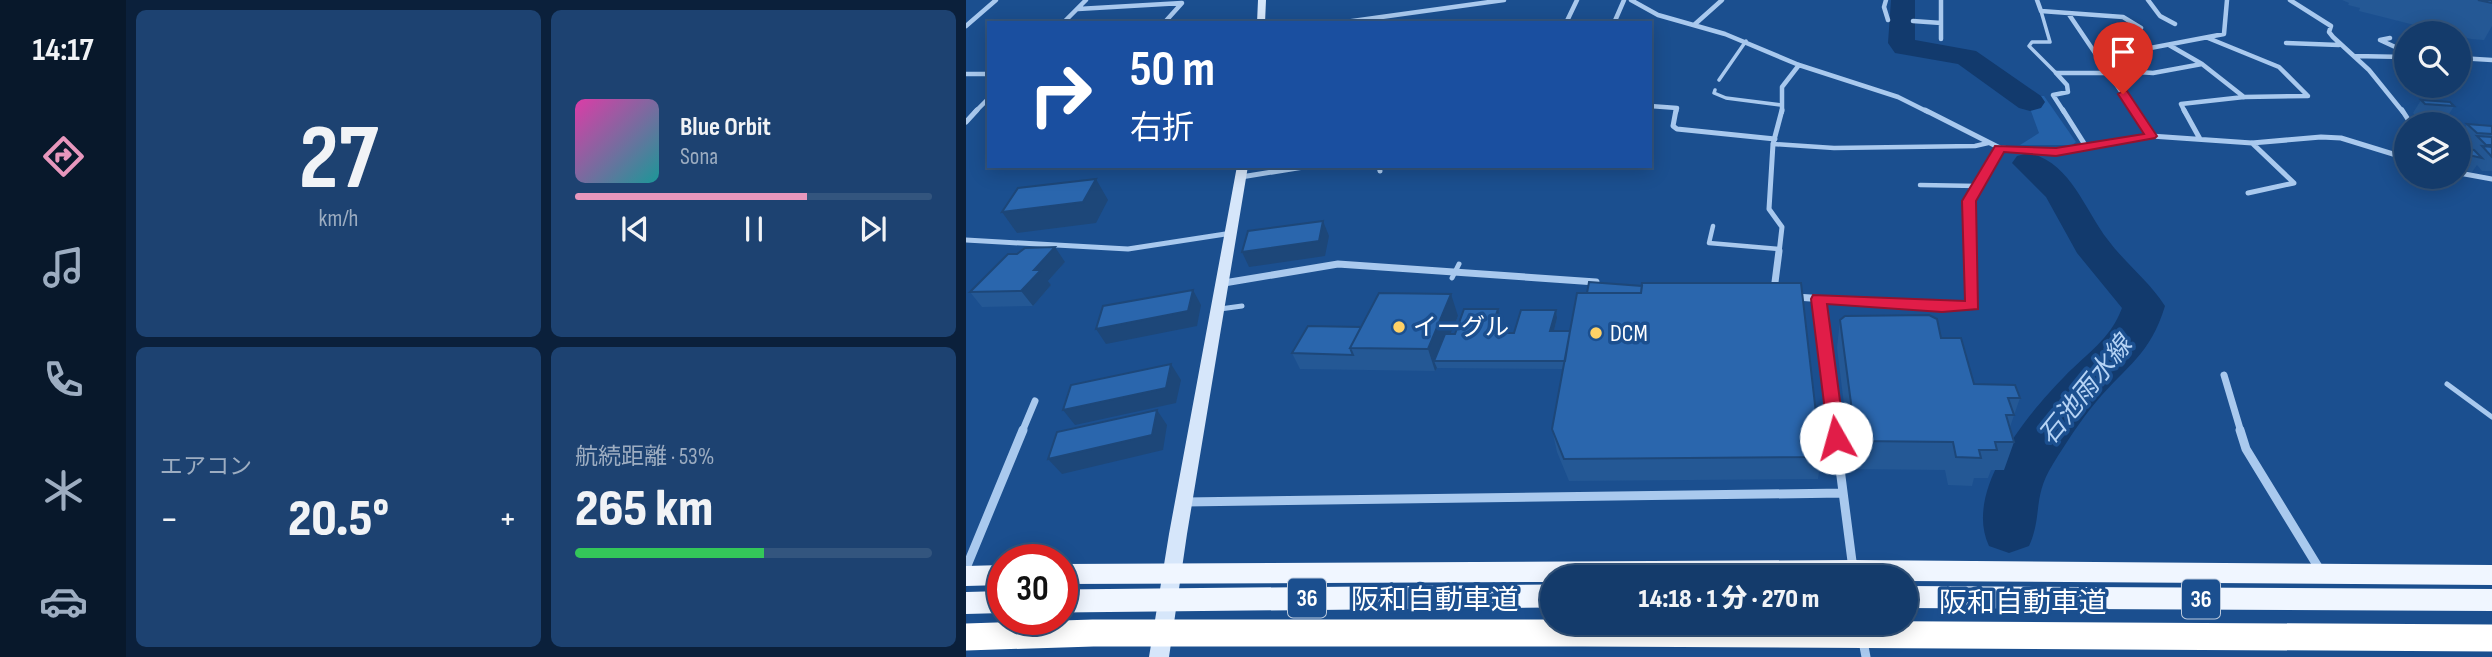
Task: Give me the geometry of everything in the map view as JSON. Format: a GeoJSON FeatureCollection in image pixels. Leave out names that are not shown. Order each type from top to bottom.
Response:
{"type":"FeatureCollection","features":[{"type":"Feature","properties":{"kind":"highway","name":"阪和自動車道"},"geometry":{"type":"LineString","coordinates":[[966,637],[1093,633],[1582,632],[2492,638]]}},
{"type":"Feature","properties":{"kind":"main road","name":"36"},"geometry":{"type":"LineString","coordinates":[[1078,574],[1540,573]]}},
{"type":"Feature","properties":{"kind":"main road","name":"36"},"geometry":{"type":"LineString","coordinates":[[1918,574],[2492,575]]}},
{"type":"Feature","properties":{"kind":"main road"},"geometry":{"type":"LineString","coordinates":[[966,576],[987,575]]}},
{"type":"Feature","properties":{"kind":"main road","name":"36"},"geometry":{"type":"LineString","coordinates":[[1078,601],[1540,596]]}},
{"type":"Feature","properties":{"kind":"main road","name":"36"},"geometry":{"type":"LineString","coordinates":[[1918,597],[2492,600]]}},
{"type":"Feature","properties":{"kind":"main road"},"geometry":{"type":"LineString","coordinates":[[966,603],[987,602]]}},
{"type":"Feature","properties":{"kind":"street"},"geometry":{"type":"LineString","coordinates":[[966,26],[996,0]]}},
{"type":"Feature","properties":{"kind":"street"},"geometry":{"type":"LineString","coordinates":[[1065,21],[1086,0]]}},
{"type":"Feature","properties":{"kind":"street"},"geometry":{"type":"LineString","coordinates":[[1261,21],[1262,0]]}},
{"type":"Feature","properties":{"kind":"street"},"geometry":{"type":"LineString","coordinates":[[1350,21],[1504,0]]}},
{"type":"Feature","properties":{"kind":"street"},"geometry":{"type":"LineString","coordinates":[[1567,21],[1577,0]]}},
{"type":"Feature","properties":{"kind":"street"},"geometry":{"type":"LineString","coordinates":[[1615,21],[1624,0]]}},
{"type":"Feature","properties":{"kind":"street"},"geometry":{"type":"LineString","coordinates":[[1631,0],[1658,15],[1746,41],[1799,65],[1898,97],[2000,148],[2056,152],[2151,136],[2252,143],[2321,137],[2342,138],[2394,154]]}},
{"type":"Feature","properties":{"kind":"street"},"geometry":{"type":"LineString","coordinates":[[1694,25],[1722,0]]}},
{"type":"Feature","properties":{"kind":"street"},"geometry":{"type":"LineString","coordinates":[[1886,0],[1884,6],[1888,20]]}},
{"type":"Feature","properties":{"kind":"street"},"geometry":{"type":"LineString","coordinates":[[1941,0],[1941,39]]}},
{"type":"Feature","properties":{"kind":"street"},"geometry":{"type":"LineString","coordinates":[[2037,0],[2041,11],[2123,17],[2141,28]]}},
{"type":"Feature","properties":{"kind":"street"},"geometry":{"type":"LineString","coordinates":[[2148,0],[2160,16],[2175,24]]}},
{"type":"Feature","properties":{"kind":"street"},"geometry":{"type":"LineString","coordinates":[[2136,55],[2144,55],[2145,49],[2224,34],[2227,0]]}},
{"type":"Feature","properties":{"kind":"street"},"geometry":{"type":"LineString","coordinates":[[2290,0],[2331,26],[2329,32],[2339,45],[2353,56],[2404,112]]}},
{"type":"Feature","properties":{"kind":"street"},"geometry":{"type":"LineString","coordinates":[[1078,9],[1182,3],[1166,21]]}},
{"type":"Feature","properties":{"kind":"street"},"geometry":{"type":"LineString","coordinates":[[2068,13],[2151,136]]}},
{"type":"Feature","properties":{"kind":"street"},"geometry":{"type":"LineString","coordinates":[[1381,16],[1381,21]]}},
{"type":"Feature","properties":{"kind":"street"},"geometry":{"type":"LineString","coordinates":[[1913,21],[1941,23]]}},
{"type":"Feature","properties":{"kind":"street"},"geometry":{"type":"LineString","coordinates":[[2200,139],[2181,104],[2244,97],[2308,96],[2279,67],[2208,38]]}},
{"type":"Feature","properties":{"kind":"street"},"geometry":{"type":"LineString","coordinates":[[2390,38],[2380,40],[2394,48]]}},
{"type":"Feature","properties":{"kind":"street"},"geometry":{"type":"LineString","coordinates":[[2286,43],[2339,45]]}},
{"type":"Feature","properties":{"kind":"street"},"geometry":{"type":"LineString","coordinates":[[2169,45],[2202,64],[2244,97]]}},
{"type":"Feature","properties":{"kind":"street"},"geometry":{"type":"LineString","coordinates":[[2353,56],[2394,54]]}},
{"type":"Feature","properties":{"kind":"street"},"geometry":{"type":"LineString","coordinates":[[2471,59],[2492,60]]}},
{"type":"Feature","properties":{"kind":"street"},"geometry":{"type":"LineString","coordinates":[[2056,74],[2152,73],[2202,64]]}},
{"type":"Feature","properties":{"kind":"street"},"geometry":{"type":"LineString","coordinates":[[1773,295],[1782,228],[1769,209],[1774,141],[1782,105],[1782,87],[1799,65]]}},
{"type":"Feature","properties":{"kind":"street"},"geometry":{"type":"LineString","coordinates":[[966,74],[987,74]]}},
{"type":"Feature","properties":{"kind":"street"},"geometry":{"type":"LineString","coordinates":[[2056,74],[2067,85],[2068,92],[2053,95],[2087,148]]}},
{"type":"Feature","properties":{"kind":"street"},"geometry":{"type":"LineString","coordinates":[[966,122],[987,100]]}},
{"type":"Feature","properties":{"kind":"street"},"geometry":{"type":"LineString","coordinates":[[1652,106],[1677,108],[1674,126],[1677,129],[1774,141]]}},
{"type":"Feature","properties":{"kind":"street"},"geometry":{"type":"LineString","coordinates":[[2248,193],[2294,183],[2252,143]]}},
{"type":"Feature","properties":{"kind":"street"},"geometry":{"type":"LineString","coordinates":[[1760,295],[1942,307],[1973,305],[1969,201],[2000,148]]}},
{"type":"Feature","properties":{"kind":"street"},"geometry":{"type":"LineString","coordinates":[[1159,657],[1171,572],[1220,309],[1242,172],[1287,168]]}},
{"type":"Feature","properties":{"kind":"street"},"geometry":{"type":"LineString","coordinates":[[2471,175],[2489,179]]}},
{"type":"Feature","properties":{"kind":"street"},"geometry":{"type":"LineString","coordinates":[[966,240],[1128,249],[1232,233]]}},
{"type":"Feature","properties":{"kind":"street"},"geometry":{"type":"LineString","coordinates":[[1224,283],[1338,264],[1453,275],[1504,272],[1611,284]]}},
{"type":"Feature","properties":{"kind":"street"},"geometry":{"type":"LineString","coordinates":[[1818,299],[1853,565]]}},
{"type":"Feature","properties":{"kind":"street"},"geometry":{"type":"LineString","coordinates":[[2224,375],[2246,449],[2322,573]]}},
{"type":"Feature","properties":{"kind":"street"},"geometry":{"type":"LineString","coordinates":[[966,568],[1035,401]]}},
{"type":"Feature","properties":{"kind":"street"},"geometry":{"type":"LineString","coordinates":[[1183,502],[1843,493]]}},
{"type":"Feature","properties":{"kind":"street"},"geometry":{"type":"LineString","coordinates":[[1863,635],[1866,657]]}},
{"type":"Feature","properties":{"kind":"lane"},"geometry":{"type":"LineString","coordinates":[[2041,11],[2050,42],[2032,42],[2029,46],[2056,74]]}},
{"type":"Feature","properties":{"kind":"lane"},"geometry":{"type":"LineString","coordinates":[[1719,80],[1746,41]]}},
{"type":"Feature","properties":{"kind":"lane"},"geometry":{"type":"LineString","coordinates":[[1715,90],[1714,93],[1726,98],[1782,105]]}},
{"type":"Feature","properties":{"kind":"lane"},"geometry":{"type":"LineString","coordinates":[[1774,141],[1835,148],[1975,146],[1988,143]]}},
{"type":"Feature","properties":{"kind":"lane"},"geometry":{"type":"LineString","coordinates":[[2476,168],[2489,179]]}},
{"type":"Feature","properties":{"kind":"lane"},"geometry":{"type":"LineString","coordinates":[[1920,185],[1978,186]]}},
{"type":"Feature","properties":{"kind":"lane"},"geometry":{"type":"LineString","coordinates":[[1713,226],[1709,243],[1779,249]]}},
{"type":"Feature","properties":{"kind":"lane"},"geometry":{"type":"LineString","coordinates":[[1338,264],[1341,256]]}},
{"type":"Feature","properties":{"kind":"lane"},"geometry":{"type":"LineString","coordinates":[[1453,275],[1459,264]]}},
{"type":"Feature","properties":{"kind":"lane"},"geometry":{"type":"LineString","coordinates":[[1220,309],[1242,306]]}},
{"type":"Feature","properties":{"kind":"lane"},"geometry":{"type":"LineString","coordinates":[[2447,384],[2492,418]]}},
{"type":"Feature","properties":{"kind":"shaded area"},"geometry":{"type":"Polygon","coordinates":[[[2034,96],[2044,96],[2076,142],[2072,145],[2020,145],[2039,133],[2028,103],[2036,103],[2034,96]]]}},
{"type":"Feature","properties":{"kind":"building"},"geometry":{"type":"Polygon","coordinates":[[[2421,100],[2450,102],[2454,106],[2425,104],[2421,100]]]}},
{"type":"Feature","properties":{"kind":"building"},"geometry":{"type":"Polygon","coordinates":[[[2471,124],[2492,126],[2492,134],[2477,133],[2471,124]]]}},
{"type":"Feature","properties":{"kind":"building"},"geometry":{"type":"Polygon","coordinates":[[[2477,136],[2492,137],[2492,145],[2486,145],[2477,136]]]}},
{"type":"Feature","properties":{"kind":"building"},"geometry":{"type":"Polygon","coordinates":[[[2482,146],[2492,147],[2492,157],[2482,146]]]}},
{"type":"Feature","properties":{"kind":"building"},"geometry":{"type":"Polygon","coordinates":[[[2471,150],[2474,150],[2482,158],[2471,156],[2471,150]]]}},
{"type":"Feature","properties":{"kind":"building"},"geometry":{"type":"Polygon","coordinates":[[[1096,179],[1083,202],[1002,212],[1018,188],[1096,179]]]}},
{"type":"Feature","properties":{"kind":"building"},"geometry":{"type":"Polygon","coordinates":[[[1323,221],[1319,241],[1242,252],[1248,231],[1323,221]]]}},
{"type":"Feature","properties":{"kind":"building"},"geometry":{"type":"Polygon","coordinates":[[[1055,247],[1034,270],[1041,270],[1021,291],[970,292],[1008,254],[1017,254],[1025,248],[1055,247]]]}},
{"type":"Feature","properties":{"kind":"building"},"geometry":{"type":"Polygon","coordinates":[[[1589,282],[1642,286],[1641,293],[1587,293],[1589,282]]]}},
{"type":"Feature","properties":{"kind":"building"},"geometry":{"type":"Polygon","coordinates":[[[1642,283],[1801,283],[1821,457],[1564,459],[1552,429],[1577,293],[1641,293],[1642,283]]]}},
{"type":"Feature","properties":{"kind":"building"},"geometry":{"type":"Polygon","coordinates":[[[1193,290],[1188,311],[1096,329],[1103,306],[1193,290]]]}},
{"type":"Feature","properties":{"kind":"building"},"geometry":{"type":"Polygon","coordinates":[[[1379,293],[1451,294],[1428,349],[1350,348],[1379,293]]]}},
{"type":"Feature","properties":{"kind":"building"},"geometry":{"type":"Polygon","coordinates":[[[1464,309],[1498,309],[1490,333],[1514,333],[1521,310],[1556,310],[1550,331],[1570,331],[1565,361],[1434,361],[1445,334],[1455,334],[1464,309]]]}},
{"type":"Feature","properties":{"kind":"building"},"geometry":{"type":"Polygon","coordinates":[[[1929,315],[1937,319],[1941,338],[1961,338],[1974,384],[2015,385],[2020,398],[2008,398],[2014,415],[2006,415],[2014,442],[1995,442],[1997,450],[1979,450],[1981,458],[1956,457],[1953,442],[1856,441],[1840,320],[1845,316],[1929,315]]]}},
{"type":"Feature","properties":{"kind":"building"},"geometry":{"type":"Polygon","coordinates":[[[1308,326],[1361,327],[1350,348],[1353,355],[1292,353],[1308,326]]]}},
{"type":"Feature","properties":{"kind":"building"},"geometry":{"type":"Polygon","coordinates":[[[1171,364],[1166,388],[1063,410],[1071,385],[1171,364]]]}},
{"type":"Feature","properties":{"kind":"building"},"geometry":{"type":"Polygon","coordinates":[[[1157,410],[1152,435],[1048,459],[1057,432],[1157,410]]]}},
{"type":"Feature","properties":{"kind":"waterway","name":"石池雨水線"},"geometry":{"type":"LineString","coordinates":[[1903,0],[1901,43],[1905,47],[1966,57],[2030,102]]}},
{"type":"Feature","properties":{"kind":"waterway","name":"石池雨水線"},"geometry":{"type":"LineString","coordinates":[[2009,529],[2012,491],[2024,467],[2070,402],[2129,341],[2144,306],[2091,245],[2061,192],[2029,163]]}},
{"type":"Feature","properties":{"kind":"place","name":"イーグル"},"geometry":{"type":"Point","coordinates":[1399,327]}},
{"type":"Feature","properties":{"kind":"place","name":"DCM"},"geometry":{"type":"Point","coordinates":[1596,333]}},
{"type":"Feature","properties":{"kind":"route"},"geometry":{"type":"LineString","coordinates":[[1836,438],[1818,299],[1942,307],[1973,305],[1969,201],[2000,148],[2056,152],[2151,136],[2123,94]]}}]}
